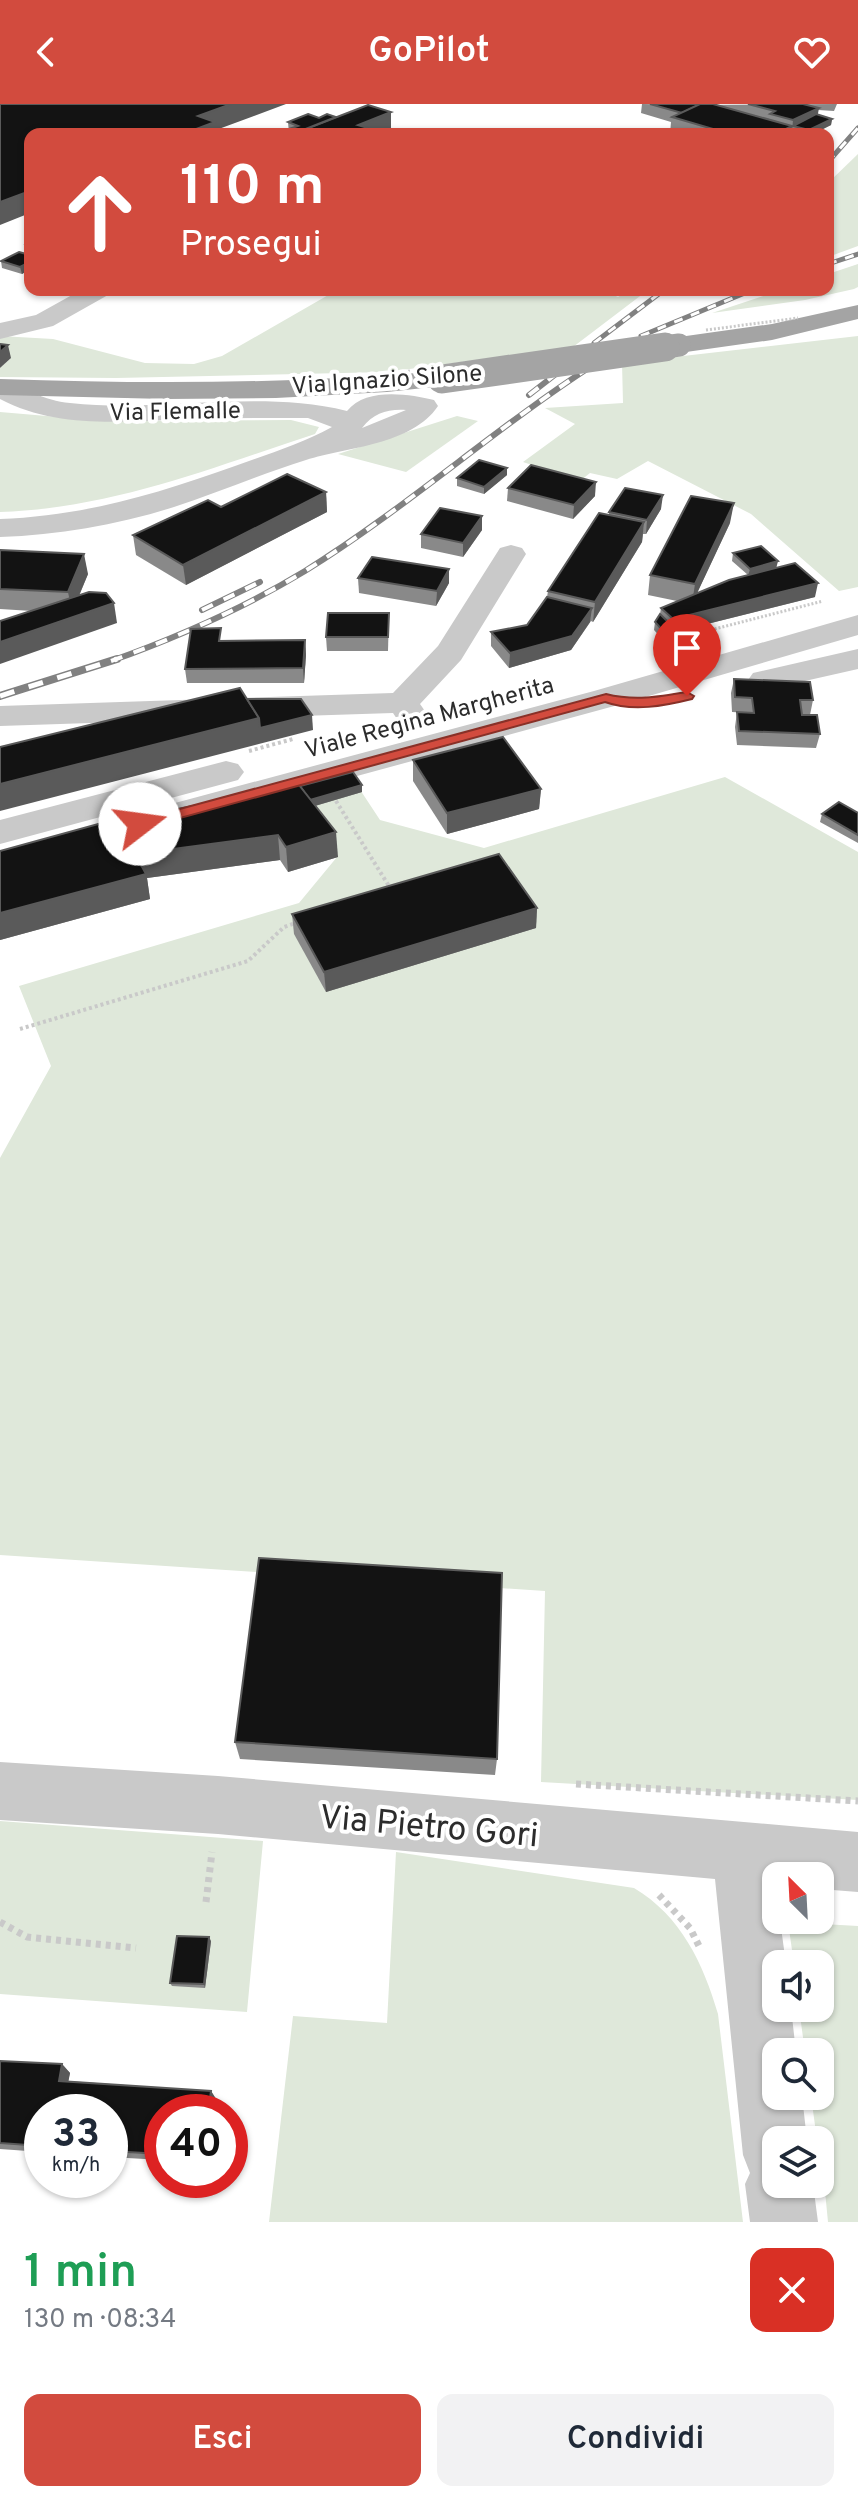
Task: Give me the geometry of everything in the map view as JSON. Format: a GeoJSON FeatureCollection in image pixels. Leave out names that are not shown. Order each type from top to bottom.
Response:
{"type":"FeatureCollection","features":[{"type":"Feature","properties":{"kind":"main road","name":"Via Ignazio Silone"},"geometry":{"type":"LineString","coordinates":[[772,332],[858,312]]}},
{"type":"Feature","properties":{"kind":"main road","name":"Via Ignazio Silone"},"geometry":{"type":"LineString","coordinates":[[0,388],[162,390],[349,386],[442,379],[772,332],[858,325]]}},
{"type":"Feature","properties":{"kind":"street"},"geometry":{"type":"LineString","coordinates":[[0,331],[44,321],[88,296]]}},
{"type":"Feature","properties":{"kind":"street"},"geometry":{"type":"LineString","coordinates":[[0,315],[37,298]]}},
{"type":"Feature","properties":{"kind":"street","name":"Via Flemalle"},"geometry":{"type":"LineString","coordinates":[[0,388],[16,400],[71,410],[308,410],[338,417],[348,427]]}},
{"type":"Feature","properties":{"kind":"street"},"geometry":{"type":"LineString","coordinates":[[0,528],[66,523],[154,505],[312,449],[387,428],[417,415],[425,406],[411,401],[380,403],[361,411],[337,437],[312,449]]}},
{"type":"Feature","properties":{"kind":"street"},"geometry":{"type":"LineString","coordinates":[[0,716],[408,712],[415,693],[454,647],[511,554]]}},
{"type":"Feature","properties":{"kind":"street","name":"Viale Regina Margherita"},"geometry":{"type":"LineString","coordinates":[[0,862],[606,698],[649,671],[846,600]]}},
{"type":"Feature","properties":{"kind":"street","name":"Viale Regina Margherita"},"geometry":{"type":"LineString","coordinates":[[0,832],[408,712],[649,671],[858,625]]}},
{"type":"Feature","properties":{"kind":"street"},"geometry":{"type":"LineString","coordinates":[[606,698],[621,703],[659,701],[858,659]]}},
{"type":"Feature","properties":{"kind":"street","name":"Via Pietro Gori"},"geometry":{"type":"LineString","coordinates":[[0,1791],[218,1805],[858,1862]]}},
{"type":"Feature","properties":{"kind":"street"},"geometry":{"type":"LineString","coordinates":[[742,1854],[773,2126]]}},
{"type":"Feature","properties":{"kind":"street"},"geometry":{"type":"LineString","coordinates":[[781,2198],[784,2222]]}},
{"type":"Feature","properties":{"kind":"path"},"geometry":{"type":"LineString","coordinates":[[672,640],[846,600]]}},
{"type":"Feature","properties":{"kind":"path"},"geometry":{"type":"LineString","coordinates":[[335,800],[393,893],[380,897]]}},
{"type":"Feature","properties":{"kind":"path"},"geometry":{"type":"LineString","coordinates":[[20,1029],[248,961],[284,927],[311,919]]}},
{"type":"Feature","properties":{"kind":"path"},"geometry":{"type":"LineString","coordinates":[[0,1922],[27,1937],[136,1948]]}},
{"type":"Feature","properties":{"kind":"shaded area"},"geometry":{"type":"Polygon","coordinates":[[[858,154],[858,246],[834,255],[834,177],[858,154]]]}},
{"type":"Feature","properties":{"kind":"shaded area"},"geometry":{"type":"Polygon","coordinates":[[[858,264],[858,287],[834,293],[834,272],[858,264]]]}},
{"type":"Feature","properties":{"kind":"shaded area"},"geometry":{"type":"Polygon","coordinates":[[[327,296],[640,296],[573,347],[387,372],[116,378],[0,377],[0,368],[10,359],[0,356],[0,336],[53,339],[145,363],[194,364],[222,356],[327,296]]]}},
{"type":"Feature","properties":{"kind":"shaded area"},"geometry":{"type":"Polygon","coordinates":[[[763,296],[823,296],[805,300],[712,313],[763,296]]]}},
{"type":"Feature","properties":{"kind":"shaded area"},"geometry":{"type":"Polygon","coordinates":[[[858,336],[858,587],[839,591],[751,514],[648,461],[617,479],[590,473],[580,481],[523,462],[575,424],[545,408],[623,403],[622,363],[858,336]]]}},
{"type":"Feature","properties":{"kind":"shaded area"},"geometry":{"type":"Polygon","coordinates":[[[0,412],[105,421],[291,420],[319,427],[315,434],[160,485],[82,503],[0,512],[0,412]]]}},
{"type":"Feature","properties":{"kind":"shaded area"},"geometry":{"type":"Polygon","coordinates":[[[457,416],[478,421],[406,472],[338,454],[457,416]]]}},
{"type":"Feature","properties":{"kind":"shaded area"},"geometry":{"type":"Polygon","coordinates":[[[725,777],[858,852],[858,1800],[541,1782],[545,1591],[0,1555],[0,1158],[51,1066],[19,986],[299,903],[337,857],[291,797],[353,779],[380,820],[484,848],[725,777]]]}},
{"type":"Feature","properties":{"kind":"shaded area"},"geometry":{"type":"Polygon","coordinates":[[[0,1821],[263,1841],[247,2012],[0,1994],[0,1821]]]}},
{"type":"Feature","properties":{"kind":"shaded area"},"geometry":{"type":"Polygon","coordinates":[[[396,1852],[634,1888],[665,1912],[697,1959],[718,2014],[743,2222],[269,2222],[293,2016],[387,2023],[396,1852]]]}},
{"type":"Feature","properties":{"kind":"shaded area"},"geometry":{"type":"Polygon","coordinates":[[[834,1925],[858,1926],[858,2222],[828,2222],[826,2198],[834,2198],[834,2126],[815,2126],[813,2110],[834,2110],[834,2038],[803,2038],[801,2022],[834,2022],[834,1950],[792,1950],[790,1934],[834,1934],[834,1925]]]}},
{"type":"Feature","properties":{"kind":"building"},"geometry":{"type":"Polygon","coordinates":[[[0,104],[231,104],[198,116],[215,122],[199,128],[24,128],[24,193],[0,202],[0,104]]]}},
{"type":"Feature","properties":{"kind":"building"},"geometry":{"type":"Polygon","coordinates":[[[650,104],[696,104],[699,105],[682,113],[650,104]]]}},
{"type":"Feature","properties":{"kind":"building"},"geometry":{"type":"Polygon","coordinates":[[[700,104],[713,104],[792,126],[710,128],[672,117],[700,104]]]}},
{"type":"Feature","properties":{"kind":"building"},"geometry":{"type":"Polygon","coordinates":[[[748,104],[803,104],[819,108],[793,120],[770,114],[775,111],[748,104]]]}},
{"type":"Feature","properties":{"kind":"building"},"geometry":{"type":"Polygon","coordinates":[[[368,105],[391,112],[358,125],[368,128],[309,128],[368,105]]]}},
{"type":"Feature","properties":{"kind":"building"},"geometry":{"type":"Polygon","coordinates":[[[308,114],[319,118],[327,114],[336,117],[308,128],[292,128],[298,126],[288,122],[308,114]]]}},
{"type":"Feature","properties":{"kind":"building"},"geometry":{"type":"Polygon","coordinates":[[[816,114],[832,119],[813,128],[793,126],[816,114]]]}},
{"type":"Feature","properties":{"kind":"building"},"geometry":{"type":"Polygon","coordinates":[[[19,252],[24,253],[24,265],[20,267],[1,261],[19,252]]]}},
{"type":"Feature","properties":{"kind":"building"},"geometry":{"type":"Polygon","coordinates":[[[479,460],[507,468],[484,487],[457,478],[479,460]]]}},
{"type":"Feature","properties":{"kind":"building"},"geometry":{"type":"Polygon","coordinates":[[[531,465],[596,482],[574,505],[508,488],[531,465]]]}},
{"type":"Feature","properties":{"kind":"building"},"geometry":{"type":"Polygon","coordinates":[[[287,474],[326,492],[183,565],[133,535],[208,500],[221,507],[287,474]]]}},
{"type":"Feature","properties":{"kind":"building"},"geometry":{"type":"Polygon","coordinates":[[[625,488],[663,495],[647,520],[609,512],[625,488]]]}},
{"type":"Feature","properties":{"kind":"building"},"geometry":{"type":"Polygon","coordinates":[[[691,496],[734,503],[695,584],[650,575],[691,496]]]}},
{"type":"Feature","properties":{"kind":"building"},"geometry":{"type":"Polygon","coordinates":[[[440,508],[482,516],[463,543],[421,534],[440,508]]]}},
{"type":"Feature","properties":{"kind":"building"},"geometry":{"type":"Polygon","coordinates":[[[599,513],[644,522],[595,602],[548,591],[599,513]]]}},
{"type":"Feature","properties":{"kind":"building"},"geometry":{"type":"Polygon","coordinates":[[[761,546],[778,561],[750,569],[733,553],[761,546]]]}},
{"type":"Feature","properties":{"kind":"building"},"geometry":{"type":"Polygon","coordinates":[[[0,550],[84,554],[68,592],[0,589],[0,550]]]}},
{"type":"Feature","properties":{"kind":"building"},"geometry":{"type":"Polygon","coordinates":[[[372,557],[449,569],[437,591],[358,578],[372,557]]]}},
{"type":"Feature","properties":{"kind":"building"},"geometry":{"type":"Polygon","coordinates":[[[795,563],[818,583],[673,619],[661,608],[729,580],[795,563]]]}},
{"type":"Feature","properties":{"kind":"building"},"geometry":{"type":"Polygon","coordinates":[[[89,592],[106,593],[114,603],[0,642],[0,621],[89,592]]]}},
{"type":"Feature","properties":{"kind":"building"},"geometry":{"type":"Polygon","coordinates":[[[547,597],[592,608],[572,636],[510,653],[491,632],[527,625],[547,597]]]}},
{"type":"Feature","properties":{"kind":"building"},"geometry":{"type":"Polygon","coordinates":[[[328,613],[389,613],[388,637],[326,637],[328,613]]]}},
{"type":"Feature","properties":{"kind":"building"},"geometry":{"type":"Polygon","coordinates":[[[660,614],[672,626],[664,632],[655,622],[660,614]]]}},
{"type":"Feature","properties":{"kind":"building"},"geometry":{"type":"Polygon","coordinates":[[[221,628],[219,641],[305,640],[303,668],[185,669],[191,629],[221,628]]]}},
{"type":"Feature","properties":{"kind":"building"},"geometry":{"type":"Polygon","coordinates":[[[734,679],[810,682],[813,700],[800,700],[802,715],[817,715],[820,734],[739,731],[737,712],[754,713],[752,698],[735,697],[734,679]]]}},
{"type":"Feature","properties":{"kind":"building"},"geometry":{"type":"Polygon","coordinates":[[[240,688],[259,718],[0,784],[0,747],[240,688]]]}},
{"type":"Feature","properties":{"kind":"building"},"geometry":{"type":"Polygon","coordinates":[[[247,699],[301,699],[312,715],[260,728],[259,718],[247,699]]]}},
{"type":"Feature","properties":{"kind":"building"},"geometry":{"type":"Polygon","coordinates":[[[503,737],[541,789],[447,813],[413,760],[503,737]]]}},
{"type":"Feature","properties":{"kind":"building"},"geometry":{"type":"Polygon","coordinates":[[[353,772],[362,785],[310,800],[300,786],[353,772]]]}},
{"type":"Feature","properties":{"kind":"building"},"geometry":{"type":"Polygon","coordinates":[[[299,785],[336,832],[286,847],[278,835],[135,854],[146,874],[0,913],[0,851],[131,815],[157,813],[299,785]]]}},
{"type":"Feature","properties":{"kind":"building"},"geometry":{"type":"Polygon","coordinates":[[[839,802],[858,813],[858,835],[822,814],[839,802]]]}},
{"type":"Feature","properties":{"kind":"building"},"geometry":{"type":"Polygon","coordinates":[[[499,854],[537,908],[324,972],[292,914],[499,854]]]}},
{"type":"Feature","properties":{"kind":"building"},"geometry":{"type":"Polygon","coordinates":[[[259,1558],[502,1573],[497,1759],[235,1742],[259,1558]]]}},
{"type":"Feature","properties":{"kind":"building"},"geometry":{"type":"Polygon","coordinates":[[[177,1936],[209,1937],[204,1984],[170,1983],[177,1936]]]}},
{"type":"Feature","properties":{"kind":"building"},"geometry":{"type":"Polygon","coordinates":[[[0,2061],[62,2064],[59,2081],[211,2091],[211,2094],[144,2094],[144,2153],[128,2152],[128,2094],[24,2094],[24,2145],[0,2143],[0,2061]]]}},
{"type":"Feature","properties":{"kind":"railway"},"geometry":{"type":"LineString","coordinates":[[834,155],[858,128]]}},
{"type":"Feature","properties":{"kind":"railway"},"geometry":{"type":"LineString","coordinates":[[834,262],[858,254]]}},
{"type":"Feature","properties":{"kind":"railway"},"geometry":{"type":"LineString","coordinates":[[594,343],[656,296]]}},
{"type":"Feature","properties":{"kind":"railway"},"geometry":{"type":"LineString","coordinates":[[641,336],[738,296]]}},
{"type":"Feature","properties":{"kind":"railway"},"geometry":{"type":"LineString","coordinates":[[113,660],[210,621],[305,571],[378,522],[520,415],[593,365]]}},
{"type":"Feature","properties":{"kind":"railway"},"geometry":{"type":"LineString","coordinates":[[529,395],[561,370]]}},
{"type":"Feature","properties":{"kind":"railway"},"geometry":{"type":"LineString","coordinates":[[202,610],[260,582]]}},
{"type":"Feature","properties":{"kind":"railway"},"geometry":{"type":"LineString","coordinates":[[113,660],[117,659]]}},
{"type":"Feature","properties":{"kind":"railway"},"geometry":{"type":"LineString","coordinates":[[0,696],[113,660]]}},
{"type":"Feature","properties":{"kind":"route"},"geometry":{"type":"LineString","coordinates":[[140,824],[606,698],[621,703],[640,703],[687,696]]}}]}
